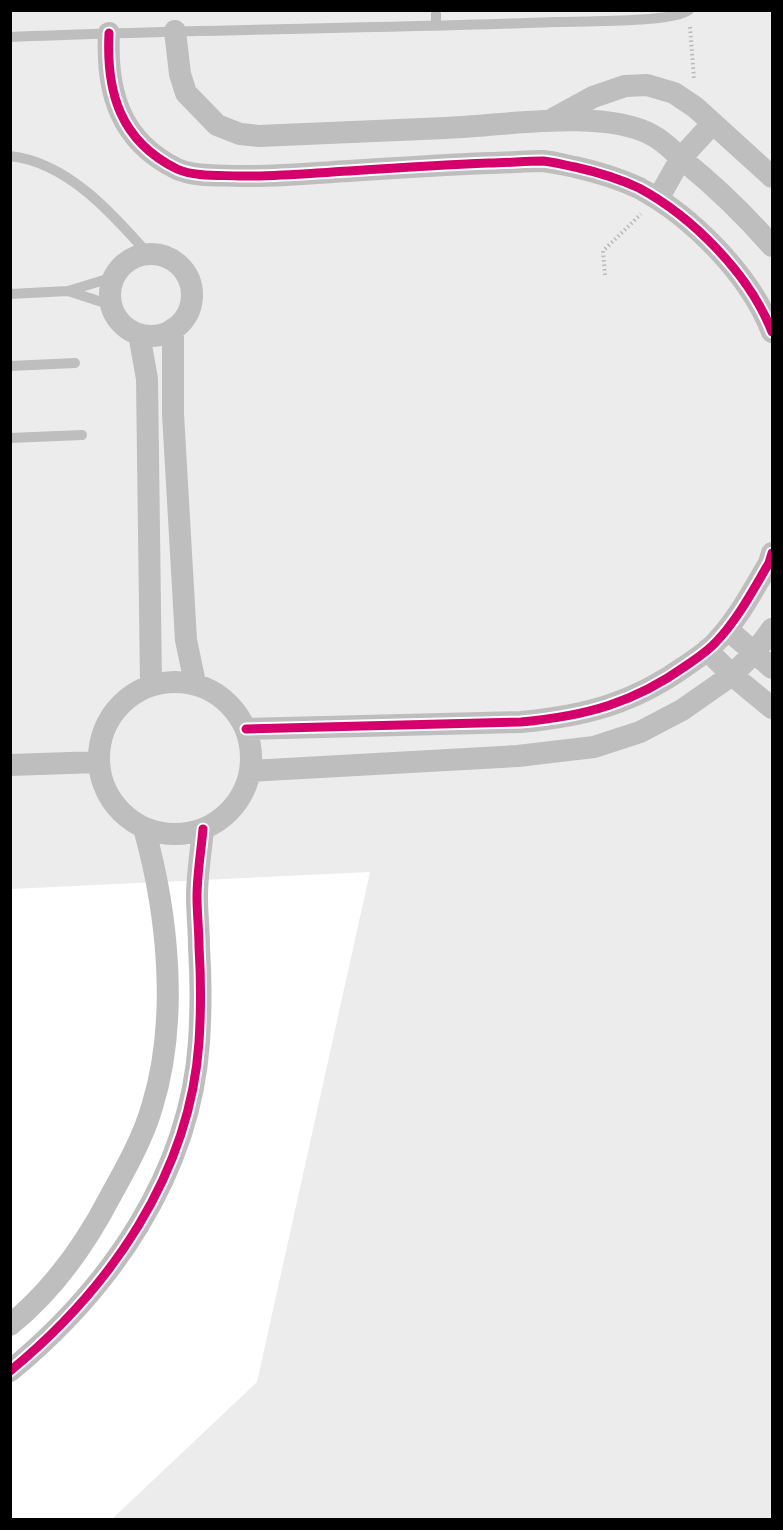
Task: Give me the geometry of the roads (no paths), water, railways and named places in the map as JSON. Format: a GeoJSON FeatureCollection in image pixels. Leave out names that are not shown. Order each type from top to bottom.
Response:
{"type":"FeatureCollection","features":[{"type":"Feature","properties":{"kind":"street"},"geometry":{"type":"LineString","coordinates":[[176,31],[180,74],[186,93],[217,125],[240,134],[259,136],[446,128],[551,120],[616,123],[653,135],[720,191],[772,246]]}},
{"type":"Feature","properties":{"kind":"street"},"geometry":{"type":"LineString","coordinates":[[109,33],[110,80],[116,104],[131,131],[148,150],[179,170],[207,175],[269,177],[426,166],[545,161],[603,173],[637,187],[658,199],[704,236],[736,270],[766,315],[772,332]]}},
{"type":"Feature","properties":{"kind":"street"},"geometry":{"type":"LineString","coordinates":[[551,120],[593,97],[625,86],[647,85],[674,93],[696,107],[772,177]]}},
{"type":"Feature","properties":{"kind":"street"},"geometry":{"type":"LineString","coordinates":[[658,199],[681,158],[713,123]]}},
{"type":"Feature","properties":{"kind":"street"},"geometry":{"type":"LineString","coordinates":[[148,254],[170,257],[182,267],[190,279],[192,293],[186,318],[174,329],[153,336],[139,334],[126,327],[116,316],[111,305],[110,291],[114,277],[125,262],[138,255],[148,254]]}},
{"type":"Feature","properties":{"kind":"street"},"geometry":{"type":"LineString","coordinates":[[174,329],[173,414],[186,640],[195,683]]}},
{"type":"Feature","properties":{"kind":"street"},"geometry":{"type":"LineString","coordinates":[[139,334],[147,379],[151,684]]}},
{"type":"Feature","properties":{"kind":"street"},"geometry":{"type":"LineString","coordinates":[[246,729],[521,722],[564,718],[604,708],[654,687],[707,650],[727,629],[764,572],[772,553]]}},
{"type":"Feature","properties":{"kind":"street"},"geometry":{"type":"LineString","coordinates":[[727,629],[772,668]]}},
{"type":"Feature","properties":{"kind":"street"},"geometry":{"type":"LineString","coordinates":[[250,771],[518,756],[594,747],[640,732],[682,710],[732,675],[755,652],[772,629]]}},
{"type":"Feature","properties":{"kind":"street"},"geometry":{"type":"LineString","coordinates":[[707,650],[732,675],[772,708]]}},
{"type":"Feature","properties":{"kind":"street"},"geometry":{"type":"LineString","coordinates":[[173,681],[195,683],[216,693],[234,708],[246,729],[251,749],[250,771],[242,796],[226,816],[203,829],[174,834],[144,828],[121,813],[105,789],[98,762],[103,729],[122,701],[151,684],[173,681]]}},
{"type":"Feature","properties":{"kind":"street"},"geometry":{"type":"LineString","coordinates":[[10,765],[98,762]]}},
{"type":"Feature","properties":{"kind":"street"},"geometry":{"type":"LineString","coordinates":[[10,1325],[69,1264],[95,1226],[137,1146],[152,1108],[162,1065],[167,962],[162,904],[144,828]]}},
{"type":"Feature","properties":{"kind":"street"},"geometry":{"type":"LineString","coordinates":[[10,1371],[42,1345],[67,1320],[110,1270],[148,1211],[168,1168],[183,1126],[199,1043],[200,950],[197,897],[203,829]]}},
{"type":"Feature","properties":{"kind":"lane"},"geometry":{"type":"LineString","coordinates":[[436,10],[436,27]]}},
{"type":"Feature","properties":{"kind":"lane"},"geometry":{"type":"LineString","coordinates":[[10,37],[176,31],[436,27],[666,18],[689,10]]}},
{"type":"Feature","properties":{"kind":"lane"},"geometry":{"type":"LineString","coordinates":[[10,156],[44,166],[64,175],[106,209],[148,254]]}},
{"type":"Feature","properties":{"kind":"lane"},"geometry":{"type":"LineString","coordinates":[[10,294],[68,291],[114,277]]}},
{"type":"Feature","properties":{"kind":"lane"},"geometry":{"type":"LineString","coordinates":[[68,291],[111,305]]}},
{"type":"Feature","properties":{"kind":"lane"},"geometry":{"type":"LineString","coordinates":[[10,366],[75,363]]}},
{"type":"Feature","properties":{"kind":"lane"},"geometry":{"type":"LineString","coordinates":[[10,438],[82,435]]}}]}
